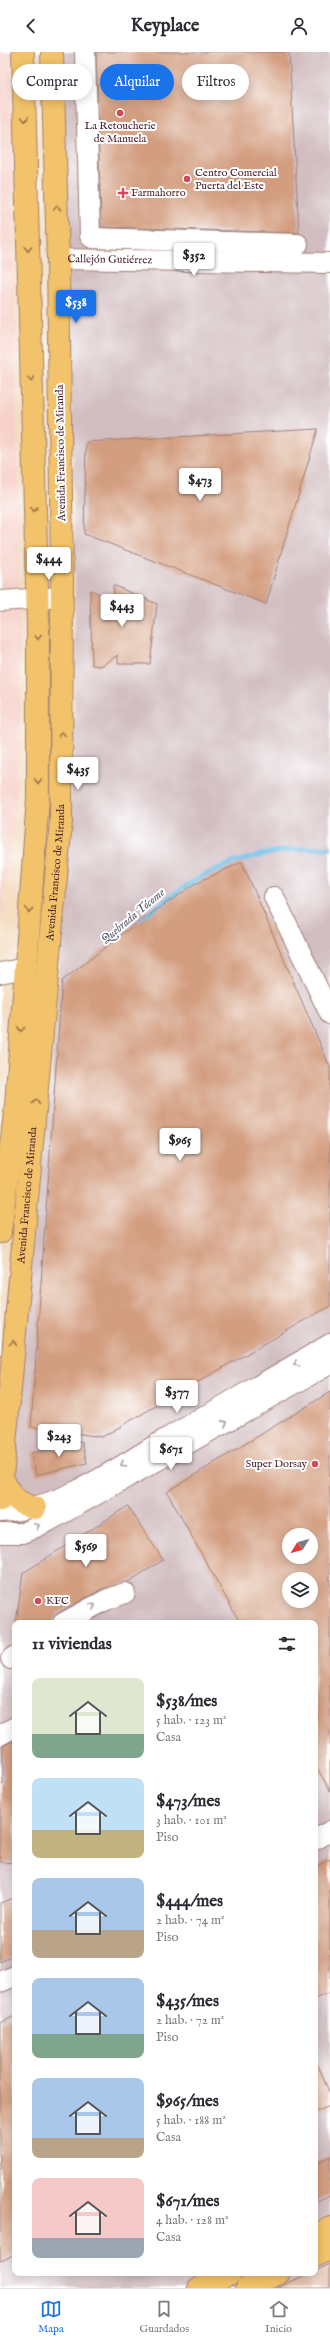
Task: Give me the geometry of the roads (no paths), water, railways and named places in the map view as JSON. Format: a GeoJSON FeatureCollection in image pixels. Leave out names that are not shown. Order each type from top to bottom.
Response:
{"type":"FeatureCollection","features":[{"type":"Feature","properties":{"kind":"main road","name":"Avenida Francisco de Miranda"},"geometry":{"type":"LineString","coordinates":[[0,1232],[16,1105],[38,798],[36,598],[23,52]]}},
{"type":"Feature","properties":{"kind":"main road","name":"Avenida Francisco de Miranda"},"geometry":{"type":"LineString","coordinates":[[0,1500],[61,821],[62,597],[58,259],[52,52]]}},
{"type":"Feature","properties":{"kind":"main road"},"geometry":{"type":"LineString","coordinates":[[2,1477],[9,1492],[16,1499],[24,1505],[34,1508]]}},
{"type":"Feature","properties":{"kind":"main road"},"geometry":{"type":"LineString","coordinates":[[318,2234],[330,2228]]}},
{"type":"Feature","properties":{"kind":"main road"},"geometry":{"type":"LineString","coordinates":[[318,2255],[330,2249]]}},
{"type":"Feature","properties":{"kind":"main road"},"geometry":{"type":"LineString","coordinates":[[199,2288],[225,2276]]}},
{"type":"Feature","properties":{"kind":"main road"},"geometry":{"type":"LineString","coordinates":[[247,2288],[273,2276]]}},
{"type":"Feature","properties":{"kind":"street"},"geometry":{"type":"LineString","coordinates":[[85,52],[90,236],[92,238],[298,244]]}},
{"type":"Feature","properties":{"kind":"street","name":"Callejón Gutiérrez"},"geometry":{"type":"LineString","coordinates":[[58,259],[330,263]]}},
{"type":"Feature","properties":{"kind":"street"},"geometry":{"type":"LineString","coordinates":[[0,601],[62,597]]}},
{"type":"Feature","properties":{"kind":"street"},"geometry":{"type":"LineString","coordinates":[[274,897],[330,1014]]}},
{"type":"Feature","properties":{"kind":"street"},"geometry":{"type":"LineString","coordinates":[[0,973],[25,968]]}},
{"type":"Feature","properties":{"kind":"street"},"geometry":{"type":"LineString","coordinates":[[0,1512],[21,1511],[34,1508],[85,1485],[330,1344]]}},
{"type":"Feature","properties":{"kind":"street"},"geometry":{"type":"LineString","coordinates":[[0,1533],[23,1533],[49,1521],[330,1364]]}},
{"type":"Feature","properties":{"kind":"street"},"geometry":{"type":"LineString","coordinates":[[69,1620],[106,1600],[125,1594]]}},
{"type":"Feature","properties":{"kind":"street"},"geometry":{"type":"LineString","coordinates":[[0,1735],[12,1729]]}},
{"type":"Feature","properties":{"kind":"street"},"geometry":{"type":"LineString","coordinates":[[318,1838],[330,1831]]}},
{"type":"Feature","properties":{"kind":"street"},"geometry":{"type":"LineString","coordinates":[[0,1982],[12,1977]]}},
{"type":"Feature","properties":{"kind":"waterway","name":"Quebrada Tócome"},"geometry":{"type":"LineString","coordinates":[[141,922],[182,888],[205,875],[228,865],[277,851],[303,848],[330,848]]}},
{"type":"Feature","properties":{"kind":"place","name":"La Retoucherie de Manuela"},"geometry":{"type":"Point","coordinates":[120,113]}},
{"type":"Feature","properties":{"kind":"place","name":"Centro Comercial Puerta del Este"},"geometry":{"type":"Point","coordinates":[187,179]}},
{"type":"Feature","properties":{"kind":"place","name":"Farmahorro"},"geometry":{"type":"Point","coordinates":[123,193]}},
{"type":"Feature","properties":{"kind":"place","name":"Super Dorsay"},"geometry":{"type":"Point","coordinates":[315,1464]}},
{"type":"Feature","properties":{"kind":"place","name":"KFC"},"geometry":{"type":"Point","coordinates":[38,1601]}}]}
